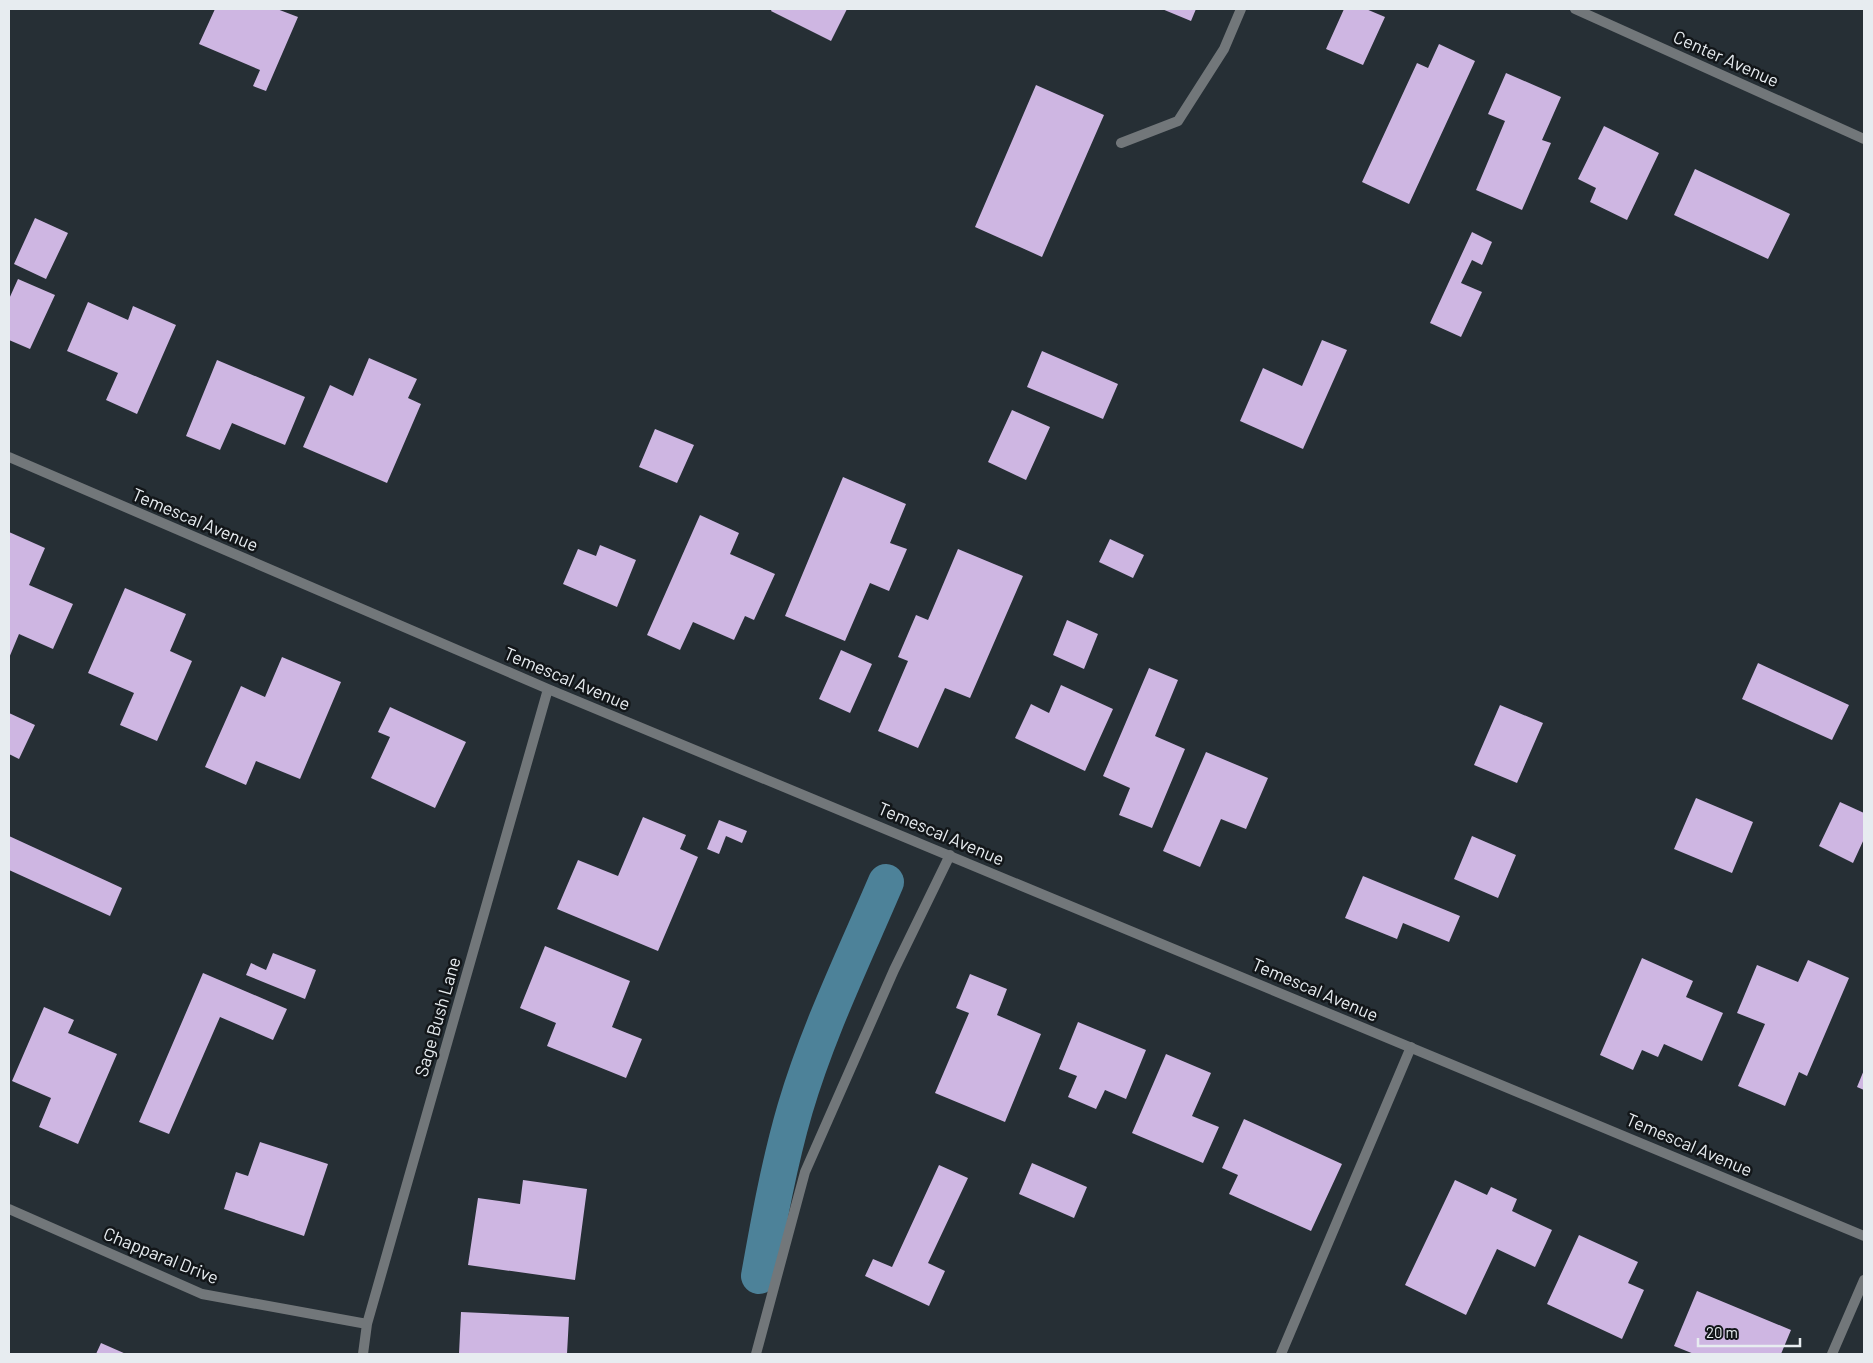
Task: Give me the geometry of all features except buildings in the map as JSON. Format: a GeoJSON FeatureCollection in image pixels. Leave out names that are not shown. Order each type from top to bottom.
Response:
{"type":"FeatureCollection","features":[{"type":"Feature","properties":{"kind":"street"},"geometry":{"type":"LineString","coordinates":[[1121,142],[1178,121],[1224,48],[1241,9]]}},
{"type":"Feature","properties":{"kind":"street","name":"Center Avenue"},"geometry":{"type":"LineString","coordinates":[[1574,9],[1864,139]]}},
{"type":"Feature","properties":{"kind":"street","name":"Temescal Avenue"},"geometry":{"type":"LineString","coordinates":[[9,457],[548,689],[1864,1236]]}},
{"type":"Feature","properties":{"kind":"street","name":"Sage Bush Lane"},"geometry":{"type":"LineString","coordinates":[[363,1354],[367,1324],[548,689]]}},
{"type":"Feature","properties":{"kind":"street"},"geometry":{"type":"LineString","coordinates":[[756,1354],[805,1172],[894,970],[950,855]]}},
{"type":"Feature","properties":{"kind":"street"},"geometry":{"type":"LineString","coordinates":[[1281,1354],[1411,1047]]}},
{"type":"Feature","properties":{"kind":"street","name":"Chapparal Drive"},"geometry":{"type":"LineString","coordinates":[[9,1209],[202,1294],[367,1324]]}},
{"type":"Feature","properties":{"kind":"street"},"geometry":{"type":"LineString","coordinates":[[1832,1354],[1864,1280]]}},
{"type":"Feature","properties":{"kind":"waterway"},"geometry":{"type":"LineString","coordinates":[[759,1276],[779,1171],[804,1080],[837,994],[886,882]]}}]}
